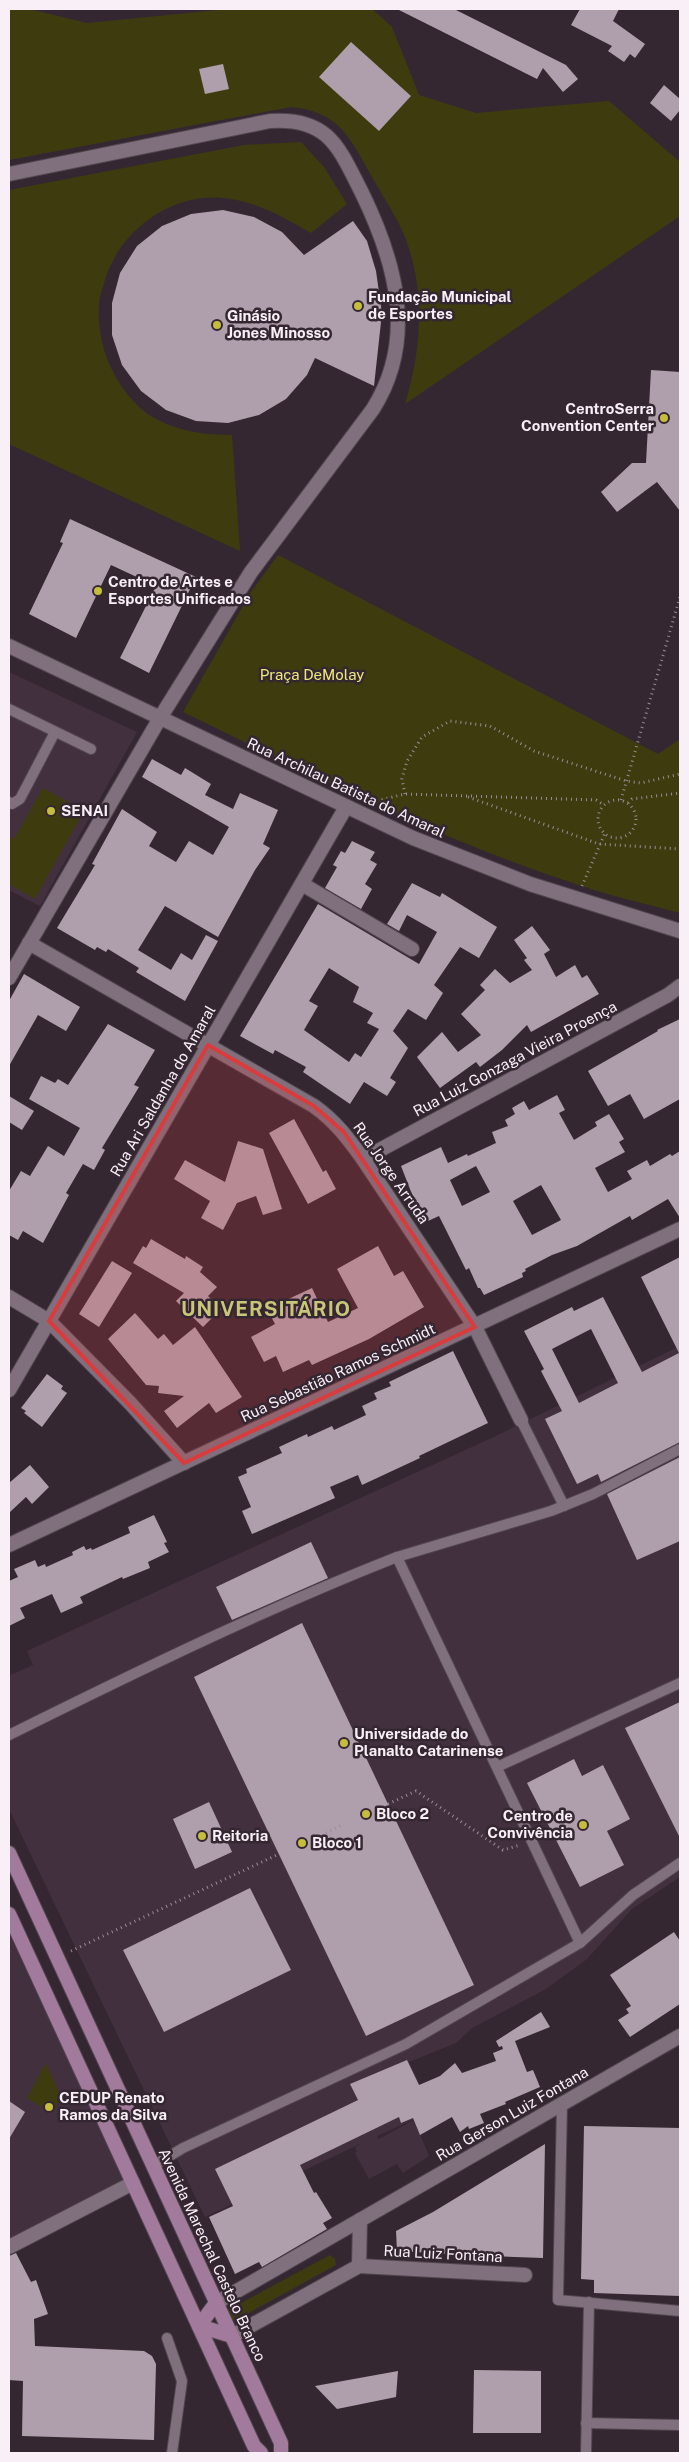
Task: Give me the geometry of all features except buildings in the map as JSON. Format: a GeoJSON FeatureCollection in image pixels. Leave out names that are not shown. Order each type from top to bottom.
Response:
{"type":"FeatureCollection","features":[{"type":"Feature","properties":{"kind":"main road","name":"Avenida Marechal Castelo Branco"},"geometry":{"type":"LineString","coordinates":[[9,1853],[281,2443],[281,2453]]}},
{"type":"Feature","properties":{"kind":"main road"},"geometry":{"type":"LineString","coordinates":[[9,1914],[254,2446],[261,2453]]}},
{"type":"Feature","properties":{"kind":"main road"},"geometry":{"type":"LineString","coordinates":[[199,2326],[216,2303]]}},
{"type":"Feature","properties":{"kind":"main road"},"geometry":{"type":"LineString","coordinates":[[199,2326],[232,2336]]}},
{"type":"Feature","properties":{"kind":"street"},"geometry":{"type":"LineString","coordinates":[[9,174],[270,121],[304,122],[320,129],[334,141],[341,151],[386,249],[395,283],[397,317],[397,347],[385,391],[373,410],[251,572],[160,718],[11,971]]}},
{"type":"Feature","properties":{"kind":"street","name":"Rua Archilau Batista do Amaral"},"geometry":{"type":"LineString","coordinates":[[9,646],[346,807],[445,852],[522,881],[680,931]]}},
{"type":"Feature","properties":{"kind":"street","name":"Rua Ari Saldanha do Amaral"},"geometry":{"type":"LineString","coordinates":[[9,1390],[346,807]]}},
{"type":"Feature","properties":{"kind":"street"},"geometry":{"type":"LineString","coordinates":[[302,884],[412,949]]}},
{"type":"Feature","properties":{"kind":"street","name":"Rua Jorge Arruda"},"geometry":{"type":"LineString","coordinates":[[29,943],[322,1111],[344,1132],[475,1327],[521,1420]]}},
{"type":"Feature","properties":{"kind":"street","name":"Rua Luiz Gonzaga Vieira Proença"},"geometry":{"type":"LineString","coordinates":[[363,1159],[668,995],[680,986]]}},
{"type":"Feature","properties":{"kind":"street","name":"Rua Sebastião Ramos Schmidt"},"geometry":{"type":"LineString","coordinates":[[9,1545],[680,1229]]}},
{"type":"Feature","properties":{"kind":"street"},"geometry":{"type":"LineString","coordinates":[[9,1297],[49,1321],[130,1403],[184,1463]]}},
{"type":"Feature","properties":{"kind":"street","name":"Rua Gerson Luiz Fontana"},"geometry":{"type":"LineString","coordinates":[[216,2303],[680,2036]]}},
{"type":"Feature","properties":{"kind":"street"},"geometry":{"type":"LineString","coordinates":[[9,2247],[133,2183]]}},
{"type":"Feature","properties":{"kind":"street"},"geometry":{"type":"LineString","coordinates":[[232,2336],[359,2266],[360,2220]]}},
{"type":"Feature","properties":{"kind":"street","name":"Rua Luiz Fontana"},"geometry":{"type":"LineString","coordinates":[[359,2266],[525,2275]]}},
{"type":"Feature","properties":{"kind":"lane"},"geometry":{"type":"LineString","coordinates":[[9,709],[91,749]]}},
{"type":"Feature","properties":{"kind":"lane"},"geometry":{"type":"LineString","coordinates":[[9,802],[12,804],[20,799],[55,732]]}},
{"type":"Feature","properties":{"kind":"lane"},"geometry":{"type":"LineString","coordinates":[[521,1420],[564,1506]]}},
{"type":"Feature","properties":{"kind":"lane"},"geometry":{"type":"LineString","coordinates":[[9,1735],[258,1617],[397,1557],[564,1506],[593,1494],[680,1449]]}},
{"type":"Feature","properties":{"kind":"lane"},"geometry":{"type":"LineString","coordinates":[[397,1557],[580,1942]]}},
{"type":"Feature","properties":{"kind":"lane"},"geometry":{"type":"LineString","coordinates":[[497,1767],[680,1683]]}},
{"type":"Feature","properties":{"kind":"lane"},"geometry":{"type":"LineString","coordinates":[[153,2166],[182,2148],[406,2044],[580,1942],[633,1895],[680,1863]]}},
{"type":"Feature","properties":{"kind":"lane"},"geometry":{"type":"LineString","coordinates":[[562,2104],[558,2300],[680,2311]]}},
{"type":"Feature","properties":{"kind":"lane"},"geometry":{"type":"LineString","coordinates":[[586,2453],[589,2302]]}},
{"type":"Feature","properties":{"kind":"lane"},"geometry":{"type":"LineString","coordinates":[[167,2338],[182,2380],[172,2453]]}},
{"type":"Feature","properties":{"kind":"lane"},"geometry":{"type":"LineString","coordinates":[[586,2423],[680,2425]]}},
{"type":"Feature","properties":{"kind":"path"},"geometry":{"type":"LineString","coordinates":[[621,800],[680,597]]}},
{"type":"Feature","properties":{"kind":"path"},"geometry":{"type":"LineString","coordinates":[[405,794],[402,779],[407,761],[422,737],[450,721],[490,726],[534,751],[626,781],[641,783],[680,774]]}},
{"type":"Feature","properties":{"kind":"path"},"geometry":{"type":"LineString","coordinates":[[628,803],[632,799],[680,793]]}},
{"type":"Feature","properties":{"kind":"path"},"geometry":{"type":"LineString","coordinates":[[379,806],[370,802],[405,794],[596,800],[604,805]]}},
{"type":"Feature","properties":{"kind":"path"},"geometry":{"type":"LineString","coordinates":[[465,796],[599,844],[680,849]]}},
{"type":"Feature","properties":{"kind":"path"},"geometry":{"type":"LineString","coordinates":[[615,800],[628,803],[636,815],[634,829],[624,837],[610,837],[605,834],[598,822],[600,810],[604,805],[615,800]]}},
{"type":"Feature","properties":{"kind":"path"},"geometry":{"type":"LineString","coordinates":[[582,887],[599,844],[605,834]]}},
{"type":"Feature","properties":{"kind":"path"},"geometry":{"type":"LineString","coordinates":[[573,883],[591,889]]}},
{"type":"Feature","properties":{"kind":"path"},"geometry":{"type":"LineString","coordinates":[[388,1804],[416,1791],[503,1850],[532,1841]]}},
{"type":"Feature","properties":{"kind":"path"},"geometry":{"type":"LineString","coordinates":[[326,1832],[344,1824]]}},
{"type":"Feature","properties":{"kind":"path"},"geometry":{"type":"LineString","coordinates":[[57,1957],[278,1854]]}},
{"type":"Feature","properties":{"kind":"highlighted area"},"geometry":{"type":"Polygon","coordinates":[[[208,1045],[314,1106],[344,1132],[475,1327],[184,1463],[49,1321],[208,1045]]]}},
{"type":"Feature","properties":{"kind":"shaded area","name":"SENAI"},"geometry":{"type":"Polygon","coordinates":[[[9,672],[137,732],[40,906],[9,890],[9,672]]]}},
{"type":"Feature","properties":{"kind":"shaded area","name":"Universidade do Planalto Catarinense"},"geometry":{"type":"Polygon","coordinates":[[[680,1346],[680,1877],[632,1909],[587,1959],[546,1989],[472,2028],[456,2043],[409,2062],[432,2111],[377,2136],[379,2139],[414,2120],[429,2156],[403,2173],[397,2164],[369,2179],[355,2153],[357,2151],[355,2147],[364,2142],[205,2217],[9,1809],[9,1676],[33,1665],[27,1651],[498,1435],[680,1346]]]}},
{"type":"Feature","properties":{"kind":"shaded area","name":"CEDUP Renato Ramos da Silva"},"geometry":{"type":"Polygon","coordinates":[[[9,1933],[124,2180],[9,2239],[9,1933]]]}},
{"type":"Feature","properties":{"kind":"green space"},"geometry":{"type":"Polygon","coordinates":[[[9,9],[29,9],[87,23],[229,9],[372,9],[392,27],[419,95],[476,113],[609,101],[680,162],[680,216],[405,404],[418,343],[419,301],[417,281],[403,232],[350,139],[342,129],[321,114],[291,107],[9,160],[9,9]]]}},
{"type":"Feature","properties":{"kind":"green space"},"geometry":{"type":"Polygon","coordinates":[[[301,142],[324,167],[347,204],[311,233],[280,216],[247,202],[223,198],[203,198],[184,202],[165,209],[134,232],[111,264],[100,300],[99,326],[106,356],[120,384],[137,405],[152,417],[185,430],[232,435],[240,551],[9,444],[9,190],[244,145],[301,142]]]}},
{"type":"Feature","properties":{"kind":"green space","name":"Praça DeMolay"},"geometry":{"type":"Polygon","coordinates":[[[278,555],[658,754],[680,739],[680,913],[594,890],[480,849],[379,806],[183,712],[251,592],[278,555]]]}},
{"type":"Feature","properties":{"kind":"green space"},"geometry":{"type":"Polygon","coordinates":[[[43,788],[84,811],[35,899],[9,884],[9,837],[14,839],[43,788]]]}},
{"type":"Feature","properties":{"kind":"green space"},"geometry":{"type":"Polygon","coordinates":[[[46,2063],[63,2102],[41,2107],[27,2098],[46,2063]]]}},
{"type":"Feature","properties":{"kind":"green space"},"geometry":{"type":"Polygon","coordinates":[[[330,2255],[335,2259],[336,2265],[236,2320],[230,2320],[228,2310],[330,2255]]]}},
{"type":"Feature","properties":{"kind":"place","name":"Fundação Municipal de Esportes"},"geometry":{"type":"Point","coordinates":[358,306]}},
{"type":"Feature","properties":{"kind":"place","name":"Ginásio Jones Minosso"},"geometry":{"type":"Point","coordinates":[217,325]}},
{"type":"Feature","properties":{"kind":"place","name":"CentroSerra Convention Center"},"geometry":{"type":"Point","coordinates":[664,418]}},
{"type":"Feature","properties":{"kind":"place","name":"Centro de Artes e Esportes Unificados"},"geometry":{"type":"Point","coordinates":[98,591]}},
{"type":"Feature","properties":{"kind":"place","name":"SENAI"},"geometry":{"type":"Point","coordinates":[51,811]}},
{"type":"Feature","properties":{"kind":"place","name":"Universidade do Planalto Catarinense"},"geometry":{"type":"Point","coordinates":[344,1743]}},
{"type":"Feature","properties":{"kind":"place","name":"Bloco 2"},"geometry":{"type":"Point","coordinates":[366,1814]}},
{"type":"Feature","properties":{"kind":"place","name":"Centro de Convivência"},"geometry":{"type":"Point","coordinates":[583,1825]}},
{"type":"Feature","properties":{"kind":"place","name":"Reitoria"},"geometry":{"type":"Point","coordinates":[202,1836]}},
{"type":"Feature","properties":{"kind":"place","name":"Bloco 1"},"geometry":{"type":"Point","coordinates":[302,1843]}},
{"type":"Feature","properties":{"kind":"place","name":"CEDUP Renato Ramos da Silva"},"geometry":{"type":"Point","coordinates":[49,2107]}},
{"type":"Feature","properties":{"kind":"district","name":"UNIVERSITÁRIO"},"geometry":{"type":"Point","coordinates":[266,1309]}}]}
